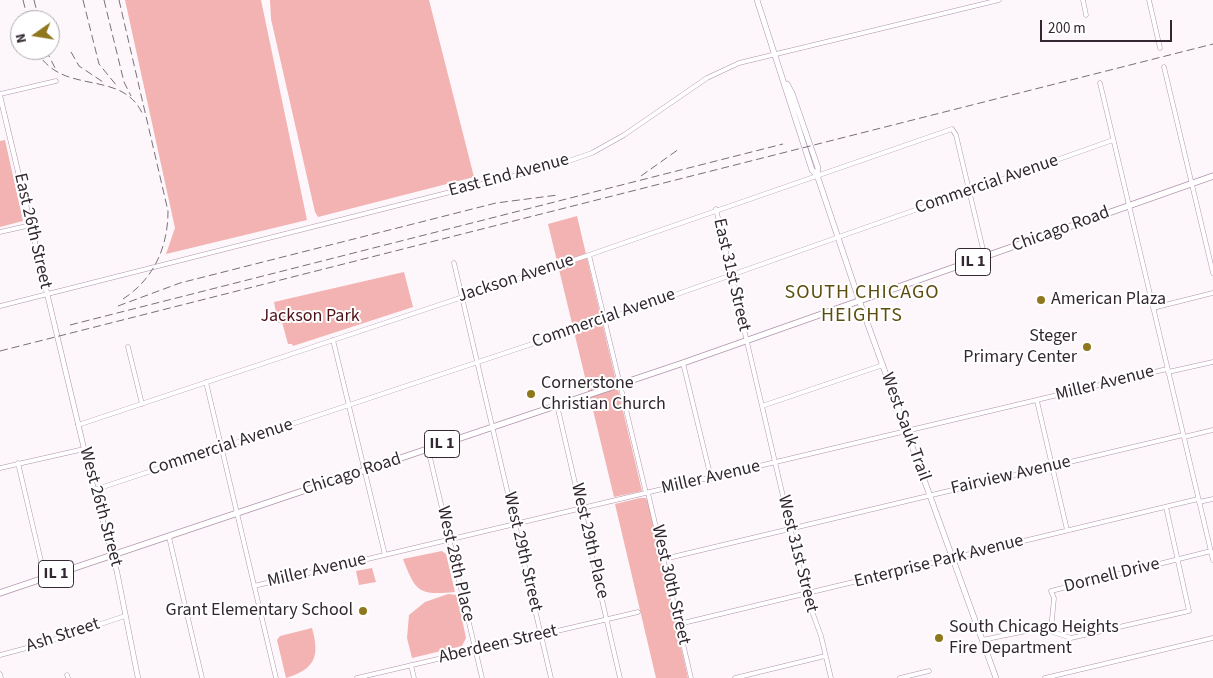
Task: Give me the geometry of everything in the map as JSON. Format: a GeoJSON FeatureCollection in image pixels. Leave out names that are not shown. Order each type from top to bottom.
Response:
{"type":"FeatureCollection","features":[{"type":"Feature","properties":{"kind":"main road"},"geometry":{"type":"LineString","coordinates":[[757,0],[785,82]]}},
{"type":"Feature","properties":{"kind":"main road","name":"West Sauk Trail"},"geometry":{"type":"LineString","coordinates":[[785,82],[792,93],[811,146],[818,168],[817,175]]}},
{"type":"Feature","properties":{"kind":"main road","name":"West Sauk Trail"},"geometry":{"type":"LineString","coordinates":[[785,82],[787,95],[812,170],[817,175],[859,300],[996,678]]}},
{"type":"Feature","properties":{"kind":"main road","name":"Chicago Road"},"geometry":{"type":"LineString","coordinates":[[0,593],[683,363],[1213,176]]}},
{"type":"Feature","properties":{"kind":"street","name":"East End Avenue"},"geometry":{"type":"LineString","coordinates":[[0,306],[557,165],[592,152],[624,135],[707,78],[739,63],[998,0]]}},
{"type":"Feature","properties":{"kind":"street"},"geometry":{"type":"LineString","coordinates":[[1082,0],[1086,14]]}},
{"type":"Feature","properties":{"kind":"street"},"geometry":{"type":"LineString","coordinates":[[1149,0],[1160,48]]}},
{"type":"Feature","properties":{"kind":"street"},"geometry":{"type":"LineString","coordinates":[[1164,67],[1213,273]]}},
{"type":"Feature","properties":{"kind":"street"},"geometry":{"type":"LineString","coordinates":[[0,95],[56,81]]}},
{"type":"Feature","properties":{"kind":"street"},"geometry":{"type":"LineString","coordinates":[[1100,83],[1213,560]]}},
{"type":"Feature","properties":{"kind":"street","name":"East 26th Street"},"geometry":{"type":"LineString","coordinates":[[0,95],[57,336]]}},
{"type":"Feature","properties":{"kind":"street","name":"Jackson Avenue"},"geometry":{"type":"LineString","coordinates":[[78,425],[589,255],[716,209],[952,129],[956,135],[969,192]]}},
{"type":"Feature","properties":{"kind":"street","name":"Commercial Avenue"},"geometry":{"type":"LineString","coordinates":[[94,490],[604,320],[1113,140]]}},
{"type":"Feature","properties":{"kind":"street"},"geometry":{"type":"LineString","coordinates":[[969,192],[985,258]]}},
{"type":"Feature","properties":{"kind":"street","name":"East 31st Street"},"geometry":{"type":"LineString","coordinates":[[716,209],[747,340]]}},
{"type":"Feature","properties":{"kind":"street"},"geometry":{"type":"LineString","coordinates":[[0,232],[30,225]]}},
{"type":"Feature","properties":{"kind":"street","name":"West 30th Street"},"geometry":{"type":"LineString","coordinates":[[589,255],[664,559],[691,678]]}},
{"type":"Feature","properties":{"kind":"street","name":"West 29th Street"},"geometry":{"type":"LineString","coordinates":[[454,263],[551,678]]}},
{"type":"Feature","properties":{"kind":"street"},"geometry":{"type":"LineString","coordinates":[[1153,308],[1213,293]]}},
{"type":"Feature","properties":{"kind":"street","name":"West 26th Street"},"geometry":{"type":"LineString","coordinates":[[57,336],[94,490],[112,555],[138,678]]}},
{"type":"Feature","properties":{"kind":"street"},"geometry":{"type":"LineString","coordinates":[[333,340],[385,555]]}},
{"type":"Feature","properties":{"kind":"street","name":"West 31st Street"},"geometry":{"type":"LineString","coordinates":[[747,340],[806,595],[821,636],[831,678]]}},
{"type":"Feature","properties":{"kind":"street"},"geometry":{"type":"LineString","coordinates":[[128,347],[142,404]]}},
{"type":"Feature","properties":{"kind":"street","name":"Miller Avenue"},"geometry":{"type":"LineString","coordinates":[[254,586],[907,431],[1213,362]]}},
{"type":"Feature","properties":{"kind":"street"},"geometry":{"type":"LineString","coordinates":[[683,363],[711,478]]}},
{"type":"Feature","properties":{"kind":"street"},"geometry":{"type":"LineString","coordinates":[[762,406],[883,365]]}},
{"type":"Feature","properties":{"kind":"street"},"geometry":{"type":"LineString","coordinates":[[206,382],[276,678]]}},
{"type":"Feature","properties":{"kind":"street"},"geometry":{"type":"LineString","coordinates":[[1037,401],[1068,530]]}},
{"type":"Feature","properties":{"kind":"street","name":"West 29th Place"},"geometry":{"type":"LineString","coordinates":[[557,405],[620,678]]}},
{"type":"Feature","properties":{"kind":"street","name":"Fairview Avenue"},"geometry":{"type":"LineString","coordinates":[[664,559],[1052,466],[1213,430]]}},
{"type":"Feature","properties":{"kind":"street"},"geometry":{"type":"LineString","coordinates":[[0,468],[84,449]]}},
{"type":"Feature","properties":{"kind":"street","name":"West 28th Place"},"geometry":{"type":"LineString","coordinates":[[428,449],[482,678]]}},
{"type":"Feature","properties":{"kind":"street"},"geometry":{"type":"LineString","coordinates":[[18,464],[45,578]]}},
{"type":"Feature","properties":{"kind":"street","name":"Enterprise Park Avenue"},"geometry":{"type":"LineString","coordinates":[[679,624],[1166,507],[1213,499]]}},
{"type":"Feature","properties":{"kind":"street"},"geometry":{"type":"LineString","coordinates":[[982,640],[1030,629],[1051,630],[1071,638],[1189,611],[1166,507]]}},
{"type":"Feature","properties":{"kind":"street"},"geometry":{"type":"LineString","coordinates":[[169,537],[202,678]]}},
{"type":"Feature","properties":{"kind":"street","name":"Dornell Drive"},"geometry":{"type":"LineString","coordinates":[[1051,630],[1054,598],[1051,591],[1211,551]]}},
{"type":"Feature","properties":{"kind":"street","name":"Aberdeen Street"},"geometry":{"type":"LineString","coordinates":[[357,678],[638,612]]}},
{"type":"Feature","properties":{"kind":"street","name":"Ash Street"},"geometry":{"type":"LineString","coordinates":[[0,655],[34,646],[125,616]]}},
{"type":"Feature","properties":{"kind":"street"},"geometry":{"type":"LineString","coordinates":[[1045,678],[1213,638]]}},
{"type":"Feature","properties":{"kind":"street"},"geometry":{"type":"LineString","coordinates":[[735,678],[825,656]]}},
{"type":"Feature","properties":{"kind":"street"},"geometry":{"type":"LineString","coordinates":[[411,666],[414,678]]}},
{"type":"Feature","properties":{"kind":"street"},"geometry":{"type":"LineString","coordinates":[[900,678],[929,671]]}},
{"type":"Feature","properties":{"kind":"street"},"geometry":{"type":"LineString","coordinates":[[0,674],[1,678]]}},
{"type":"Feature","properties":{"kind":"green space"},"geometry":{"type":"Polygon","coordinates":[[[125,0],[261,0],[307,220],[166,254],[175,228],[125,0]]]}},
{"type":"Feature","properties":{"kind":"green space"},"geometry":{"type":"Polygon","coordinates":[[[270,0],[429,0],[474,177],[318,217],[315,212],[271,19],[270,0]]]}},
{"type":"Feature","properties":{"kind":"green space"},"geometry":{"type":"Polygon","coordinates":[[[5,140],[23,221],[0,227],[0,141],[5,140]]]}},
{"type":"Feature","properties":{"kind":"green space"},"geometry":{"type":"Polygon","coordinates":[[[577,216],[642,491],[614,497],[548,224],[577,216]]]}},
{"type":"Feature","properties":{"kind":"green space","name":"Jackson Park"},"geometry":{"type":"Polygon","coordinates":[[[404,272],[413,307],[293,346],[288,344],[282,322],[278,323],[274,302],[404,272]]]}},
{"type":"Feature","properties":{"kind":"green space"},"geometry":{"type":"Polygon","coordinates":[[[646,498],[648,502],[688,678],[656,678],[615,504],[646,498]]]}},
{"type":"Feature","properties":{"kind":"green space"},"geometry":{"type":"Polygon","coordinates":[[[442,551],[446,554],[455,592],[426,592],[416,585],[403,559],[442,551]]]}},
{"type":"Feature","properties":{"kind":"green space"},"geometry":{"type":"Polygon","coordinates":[[[372,568],[376,582],[359,585],[356,571],[372,568]]]}},
{"type":"Feature","properties":{"kind":"green space"},"geometry":{"type":"Polygon","coordinates":[[[448,594],[457,595],[466,638],[462,646],[412,658],[407,638],[409,615],[425,602],[448,594]]]}},
{"type":"Feature","properties":{"kind":"green space"},"geometry":{"type":"Polygon","coordinates":[[[312,628],[315,647],[313,660],[303,670],[286,678],[277,640],[280,636],[312,628]]]}},
{"type":"Feature","properties":{"kind":"railway"},"geometry":{"type":"LineString","coordinates":[[23,0],[26,10]]}},
{"type":"Feature","properties":{"kind":"railway"},"geometry":{"type":"LineString","coordinates":[[34,0],[36,10]]}},
{"type":"Feature","properties":{"kind":"railway"},"geometry":{"type":"LineString","coordinates":[[83,0],[99,64],[117,86]]}},
{"type":"Feature","properties":{"kind":"railway"},"geometry":{"type":"LineString","coordinates":[[104,0],[124,82],[131,96]]}},
{"type":"Feature","properties":{"kind":"railway"},"geometry":{"type":"LineString","coordinates":[[119,0],[168,211],[165,237],[157,261],[143,282],[123,299]]}},
{"type":"Feature","properties":{"kind":"railway"},"geometry":{"type":"LineString","coordinates":[[0,351],[1213,44]]}},
{"type":"Feature","properties":{"kind":"railway"},"geometry":{"type":"LineString","coordinates":[[71,52],[79,66],[103,82]]}},
{"type":"Feature","properties":{"kind":"railway"},"geometry":{"type":"LineString","coordinates":[[43,60],[47,65],[61,74],[121,91],[133,100],[143,115]]}},
{"type":"Feature","properties":{"kind":"railway"},"geometry":{"type":"LineString","coordinates":[[51,60],[55,68]]}},
{"type":"Feature","properties":{"kind":"railway"},"geometry":{"type":"LineString","coordinates":[[70,325],[783,144]]}},
{"type":"Feature","properties":{"kind":"railway"},"geometry":{"type":"LineString","coordinates":[[641,176],[679,149]]}},
{"type":"Feature","properties":{"kind":"railway"},"geometry":{"type":"LineString","coordinates":[[118,306],[180,283],[496,203],[558,195]]}},
{"type":"Feature","properties":{"kind":"place","name":"American Plaza"},"geometry":{"type":"Point","coordinates":[1041,300]}},
{"type":"Feature","properties":{"kind":"place","name":"Steger Primary Center"},"geometry":{"type":"Point","coordinates":[1087,347]}},
{"type":"Feature","properties":{"kind":"place","name":"Cornerstone Christian Church"},"geometry":{"type":"Point","coordinates":[531,394]}},
{"type":"Feature","properties":{"kind":"place","name":"Grant Elementary School"},"geometry":{"type":"Point","coordinates":[363,611]}},
{"type":"Feature","properties":{"kind":"place","name":"South Chicago Heights Fire Department"},"geometry":{"type":"Point","coordinates":[939,638]}},
{"type":"Feature","properties":{"kind":"district","name":"SOUTH CHICAGO HEIGHTS"},"geometry":{"type":"Point","coordinates":[862,306]}}]}
